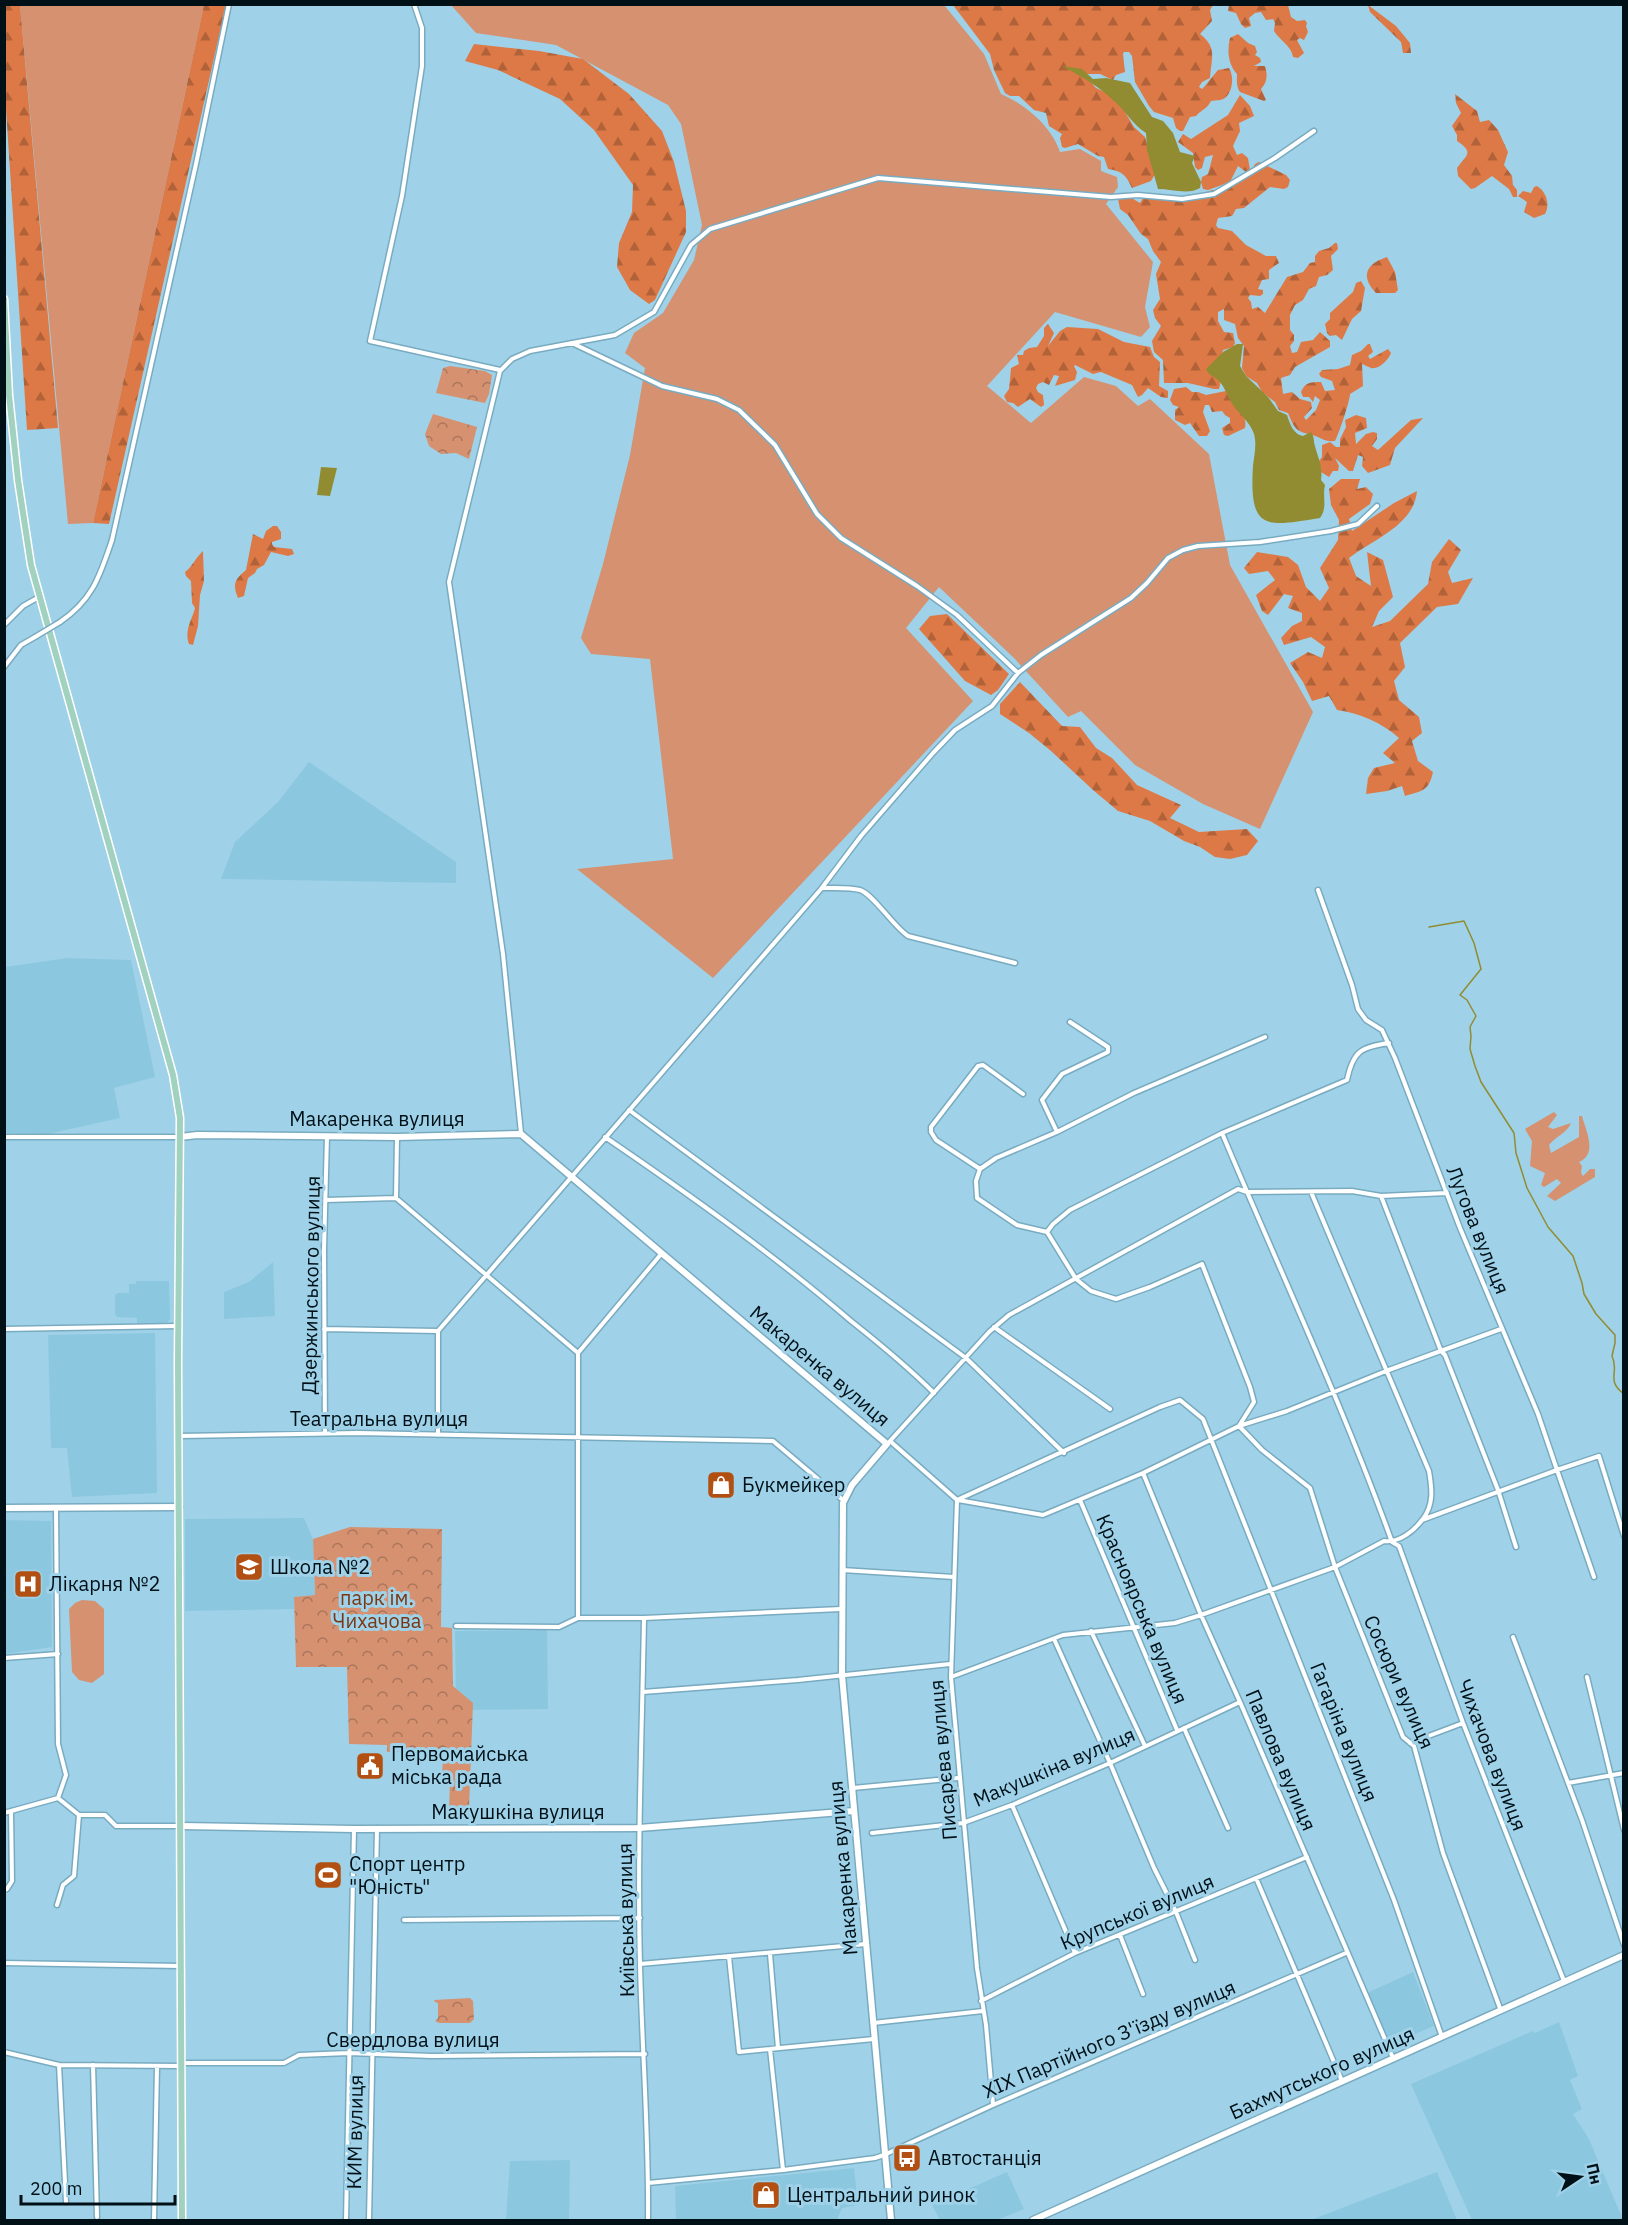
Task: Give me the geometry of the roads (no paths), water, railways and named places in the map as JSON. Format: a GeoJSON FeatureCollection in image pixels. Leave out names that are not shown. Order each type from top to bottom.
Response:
{"type":"FeatureCollection","features":[{"type":"Feature","properties":{"kind":"main road"},"geometry":{"type":"LineString","coordinates":[[4,299],[9,395],[18,480],[31,565],[173,1074],[180,1118],[178,1326],[182,2220]]}},
{"type":"Feature","properties":{"kind":"street"},"geometry":{"type":"LineString","coordinates":[[4,667],[21,645],[78,609],[100,574],[112,540],[196,164],[229,4]]}},
{"type":"Feature","properties":{"kind":"street"},"geometry":{"type":"LineString","coordinates":[[414,4],[422,28],[422,66],[402,196],[370,341],[500,370]]}},
{"type":"Feature","properties":{"kind":"street"},"geometry":{"type":"LineString","coordinates":[[521,1134],[502,954],[449,582],[500,370],[512,359],[530,351],[615,335],[654,312],[691,244],[710,229],[878,178],[1111,197],[1138,195],[1182,199],[1214,194],[1314,131]]}},
{"type":"Feature","properties":{"kind":"street"},"geometry":{"type":"LineString","coordinates":[[572,343],[662,386],[717,399],[739,410],[775,445],[817,514],[841,538],[917,586],[957,615],[1018,673]]}},
{"type":"Feature","properties":{"kind":"street"},"geometry":{"type":"LineString","coordinates":[[438,1435],[438,1331],[822,888],[861,836],[955,730],[992,706],[1018,673],[1041,655],[1131,598],[1168,558],[1183,550],[1198,546],[1260,542],[1331,531],[1358,524],[1377,506]]}},
{"type":"Feature","properties":{"kind":"street"},"geometry":{"type":"LineString","coordinates":[[4,625],[22,606],[40,597]]}},
{"type":"Feature","properties":{"kind":"street"},"geometry":{"type":"LineString","coordinates":[[822,888],[850,889],[868,894],[898,930],[908,936],[1015,963]]}},
{"type":"Feature","properties":{"kind":"street","name":"Лугова вулиця"},"geometry":{"type":"LineString","coordinates":[[1318,891],[1352,985],[1358,1009],[1366,1020],[1382,1030],[1413,1099],[1422,1130],[1501,1329],[1538,1414],[1594,1577]]}},
{"type":"Feature","properties":{"kind":"street"},"geometry":{"type":"LineString","coordinates":[[1057,1132],[1042,1100],[1062,1074],[1108,1052],[1108,1047],[1070,1022]]}},
{"type":"Feature","properties":{"kind":"street"},"geometry":{"type":"LineString","coordinates":[[1239,1426],[1254,1402],[1202,1264],[1116,1299],[1091,1291],[1076,1279],[1047,1232],[1017,1225],[977,1198],[976,1181],[980,1169],[996,1158],[1265,1037]]}},
{"type":"Feature","properties":{"kind":"street"},"geometry":{"type":"LineString","coordinates":[[1047,1232],[1070,1210],[1222,1133],[1347,1080],[1356,1055],[1366,1046],[1389,1043]]}},
{"type":"Feature","properties":{"kind":"street"},"geometry":{"type":"LineString","coordinates":[[980,1169],[936,1140],[931,1127],[978,1066],[983,1065],[1023,1094]]}},
{"type":"Feature","properties":{"kind":"street"},"geometry":{"type":"LineString","coordinates":[[628,1110],[966,1358],[1064,1453],[957,1500]]}},
{"type":"Feature","properties":{"kind":"street","name":"Чихачова вулиця"},"geometry":{"type":"LineString","coordinates":[[1222,1133],[1333,1392],[1392,1542],[1399,1546],[1463,1723],[1564,1981]]}},
{"type":"Feature","properties":{"kind":"street","name":"Макаренка вулиця"},"geometry":{"type":"LineString","coordinates":[[4,1137],[180,1137],[197,1135],[397,1137],[521,1134],[889,1442],[852,1485],[844,1501],[841,1610],[842,1675],[891,2220]]}},
{"type":"Feature","properties":{"kind":"street","name":"Дзержинського вулиця"},"geometry":{"type":"LineString","coordinates":[[325,1434],[327,1136]]}},
{"type":"Feature","properties":{"kind":"street"},"geometry":{"type":"LineString","coordinates":[[396,1198],[397,1137]]}},
{"type":"Feature","properties":{"kind":"street"},"geometry":{"type":"LineString","coordinates":[[605,1137],[699,1202],[803,1280],[916,1375],[934,1394]]}},
{"type":"Feature","properties":{"kind":"street"},"geometry":{"type":"LineString","coordinates":[[1447,1192],[1381,1196],[1352,1191],[1247,1192],[1238,1190],[1009,1315],[994,1327],[889,1442],[957,1500],[1043,1515],[1143,1473],[1239,1426],[1287,1411],[1386,1371],[1501,1329]]}},
{"type":"Feature","properties":{"kind":"street"},"geometry":{"type":"LineString","coordinates":[[951,1677],[1075,1632],[1174,1623],[1201,1615],[1335,1567],[1384,1541],[1392,1542],[1415,1529],[1422,1520],[1430,1509],[1432,1490],[1429,1471],[1311,1192]]}},
{"type":"Feature","properties":{"kind":"street"},"geometry":{"type":"LineString","coordinates":[[1381,1196],[1498,1490],[1516,1546]]}},
{"type":"Feature","properties":{"kind":"street"},"geometry":{"type":"LineString","coordinates":[[326,1200],[396,1198],[578,1353]]}},
{"type":"Feature","properties":{"kind":"street"},"geometry":{"type":"LineString","coordinates":[[578,1618],[578,1353],[662,1253]]}},
{"type":"Feature","properties":{"kind":"street"},"geometry":{"type":"LineString","coordinates":[[4,1329],[178,1326]]}},
{"type":"Feature","properties":{"kind":"street"},"geometry":{"type":"LineString","coordinates":[[994,1327],[1110,1410]]}},
{"type":"Feature","properties":{"kind":"street"},"geometry":{"type":"LineString","coordinates":[[324,1329],[438,1331]]}},
{"type":"Feature","properties":{"kind":"street","name":"Гагаріна вулиця"},"geometry":{"type":"LineString","coordinates":[[1064,1453],[1180,1400],[1203,1419],[1394,1900],[1442,2037]]}},
{"type":"Feature","properties":{"kind":"street","name":"Сосюри вулиця"},"geometry":{"type":"LineString","coordinates":[[1239,1426],[1262,1450],[1310,1488],[1335,1567],[1403,1737],[1414,1746],[1443,1853],[1501,2012]]}},
{"type":"Feature","properties":{"kind":"street","name":"Театральна вулиця"},"geometry":{"type":"LineString","coordinates":[[179,1436],[503,1434],[579,1438],[773,1441],[844,1501]]}},
{"type":"Feature","properties":{"kind":"street"},"geometry":{"type":"LineString","coordinates":[[1422,1520],[1498,1490],[1599,1456],[1623,1536]]}},
{"type":"Feature","properties":{"kind":"street","name":"Павлова вулиця"},"geometry":{"type":"LineString","coordinates":[[1143,1473],[1201,1615],[1393,2058]]}},
{"type":"Feature","properties":{"kind":"street","name":"Писарєва вулиця"},"geometry":{"type":"LineString","coordinates":[[957,1500],[950,1664],[958,1778],[993,2105]]}},
{"type":"Feature","properties":{"kind":"street","name":"Красноярська вулиця"},"geometry":{"type":"LineString","coordinates":[[1080,1500],[1177,1730]]}},
{"type":"Feature","properties":{"kind":"street"},"geometry":{"type":"LineString","coordinates":[[56,1507],[58,1744],[66,1775],[58,1798]]}},
{"type":"Feature","properties":{"kind":"street"},"geometry":{"type":"LineString","coordinates":[[4,1508],[180,1507]]}},
{"type":"Feature","properties":{"kind":"street"},"geometry":{"type":"LineString","coordinates":[[842,1570],[954,1576]]}},
{"type":"Feature","properties":{"kind":"street"},"geometry":{"type":"LineString","coordinates":[[456,1626],[559,1627],[578,1618],[644,1618],[841,1610]]}},
{"type":"Feature","properties":{"kind":"street","name":"Київська вулиця"},"geometry":{"type":"LineString","coordinates":[[644,1618],[639,1828],[640,1964],[645,2054],[648,2220]]}},
{"type":"Feature","properties":{"kind":"street"},"geometry":{"type":"LineString","coordinates":[[1090,1631],[1145,1746]]}},
{"type":"Feature","properties":{"kind":"street"},"geometry":{"type":"LineString","coordinates":[[1513,1637],[1568,1783],[1623,1945]]}},
{"type":"Feature","properties":{"kind":"street"},"geometry":{"type":"LineString","coordinates":[[1054,1639],[1154,1868],[1176,1912],[1195,1960]]}},
{"type":"Feature","properties":{"kind":"street"},"geometry":{"type":"LineString","coordinates":[[4,1658],[58,1654]]}},
{"type":"Feature","properties":{"kind":"street"},"geometry":{"type":"LineString","coordinates":[[643,1692],[950,1664]]}},
{"type":"Feature","properties":{"kind":"street"},"geometry":{"type":"LineString","coordinates":[[1587,1677],[1623,1830]]}},
{"type":"Feature","properties":{"kind":"street","name":"Макушкіна вулиця"},"geometry":{"type":"LineString","coordinates":[[872,1833],[963,1823],[1012,1805],[1110,1763],[1240,1702]]}},
{"type":"Feature","properties":{"kind":"street"},"geometry":{"type":"LineString","coordinates":[[1410,1743],[1463,1723]]}},
{"type":"Feature","properties":{"kind":"street","name":"Красноярська вулиця"},"geometry":{"type":"LineString","coordinates":[[1184,1728],[1228,1828]]}},
{"type":"Feature","properties":{"kind":"street"},"geometry":{"type":"LineString","coordinates":[[1568,1783],[1623,1773]]}},
{"type":"Feature","properties":{"kind":"street"},"geometry":{"type":"LineString","coordinates":[[852,1788],[958,1778]]}},
{"type":"Feature","properties":{"kind":"street"},"geometry":{"type":"LineString","coordinates":[[58,1798],[79,1815],[105,1815],[116,1826],[181,1826]]}},
{"type":"Feature","properties":{"kind":"street"},"geometry":{"type":"LineString","coordinates":[[4,1813],[58,1798]]}},
{"type":"Feature","properties":{"kind":"street"},"geometry":{"type":"LineString","coordinates":[[1012,1805],[1075,1953]]}},
{"type":"Feature","properties":{"kind":"street"},"geometry":{"type":"LineString","coordinates":[[4,1890],[12,1881],[11,1811]]}},
{"type":"Feature","properties":{"kind":"street","name":"Макушкіна вулиця"},"geometry":{"type":"LineString","coordinates":[[181,1826],[639,1828],[854,1811]]}},
{"type":"Feature","properties":{"kind":"street"},"geometry":{"type":"LineString","coordinates":[[57,1905],[63,1885],[74,1876],[79,1815]]}},
{"type":"Feature","properties":{"kind":"street","name":"КИМ вулиця"},"geometry":{"type":"LineString","coordinates":[[346,2220],[354,1828]]}},
{"type":"Feature","properties":{"kind":"street","name":"КИМ вулиця"},"geometry":{"type":"LineString","coordinates":[[369,2220],[377,1828]]}},
{"type":"Feature","properties":{"kind":"street","name":"Крупської вулиця"},"geometry":{"type":"LineString","coordinates":[[981,2001],[1075,1953],[1306,1857]]}},
{"type":"Feature","properties":{"kind":"street"},"geometry":{"type":"LineString","coordinates":[[1256,1878],[1342,2081]]}},
{"type":"Feature","properties":{"kind":"street"},"geometry":{"type":"LineString","coordinates":[[404,1920],[640,1918]]}},
{"type":"Feature","properties":{"kind":"street"},"geometry":{"type":"LineString","coordinates":[[1120,1935],[1143,1994]]}},
{"type":"Feature","properties":{"kind":"street"},"geometry":{"type":"LineString","coordinates":[[640,1964],[729,1958],[866,1944]]}},
{"type":"Feature","properties":{"kind":"street"},"geometry":{"type":"LineString","coordinates":[[770,1953],[778,2048]]}},
{"type":"Feature","properties":{"kind":"street","name":"XIX Партійного З'їзду вулиця"},"geometry":{"type":"LineString","coordinates":[[648,2182],[783,2170],[875,2158],[1346,1953]]}},
{"type":"Feature","properties":{"kind":"street","name":"Бахмутського вулиця"},"geometry":{"type":"LineString","coordinates":[[1034,2220],[1393,2058],[1501,2012],[1623,1955]]}},
{"type":"Feature","properties":{"kind":"street"},"geometry":{"type":"LineString","coordinates":[[729,1958],[739,2052],[874,2039]]}},
{"type":"Feature","properties":{"kind":"street"},"geometry":{"type":"LineString","coordinates":[[4,1963],[182,1966]]}},
{"type":"Feature","properties":{"kind":"street"},"geometry":{"type":"LineString","coordinates":[[873,2023],[983,2011]]}},
{"type":"Feature","properties":{"kind":"street"},"geometry":{"type":"LineString","coordinates":[[770,2049],[783,2170]]}},
{"type":"Feature","properties":{"kind":"street","name":"Свердлова вулиця"},"geometry":{"type":"LineString","coordinates":[[4,2052],[59,2065],[93,2066],[284,2063],[299,2055],[348,2053],[432,2056],[645,2054]]}},
{"type":"Feature","properties":{"kind":"street"},"geometry":{"type":"LineString","coordinates":[[59,2065],[66,2202]]}},
{"type":"Feature","properties":{"kind":"street"},"geometry":{"type":"LineString","coordinates":[[93,2066],[97,2217]]}},
{"type":"Feature","properties":{"kind":"street"},"geometry":{"type":"LineString","coordinates":[[154,2220],[157,2066]]}},
{"type":"Feature","properties":{"kind":"waterway"},"geometry":{"type":"LineString","coordinates":[[1429,927],[1464,921],[1474,943],[1481,969],[1460,995],[1467,1000],[1476,1016],[1470,1027],[1470,1049],[1475,1066],[1481,1082],[1514,1133],[1516,1153],[1527,1188],[1548,1227],[1573,1256],[1584,1294],[1596,1314],[1615,1335],[1612,1356],[1615,1367],[1614,1380],[1618,1389],[1624,1394]]}},
{"type":"Feature","properties":{"kind":"place","name":"Букмейкер"},"geometry":{"type":"Point","coordinates":[721,1485]}},
{"type":"Feature","properties":{"kind":"place","name":"Школа №2"},"geometry":{"type":"Point","coordinates":[249,1567]}},
{"type":"Feature","properties":{"kind":"place","name":"Лікарня №2"},"geometry":{"type":"Point","coordinates":[28,1584]}},
{"type":"Feature","properties":{"kind":"place","name":"Первомайська міська рада"},"geometry":{"type":"Point","coordinates":[370,1766]}},
{"type":"Feature","properties":{"kind":"place","name":"Спорт центр \"Юність\""},"geometry":{"type":"Point","coordinates":[328,1875]}},
{"type":"Feature","properties":{"kind":"place","name":"Автостанція"},"geometry":{"type":"Point","coordinates":[907,2158]}},
{"type":"Feature","properties":{"kind":"place","name":"Центральний ринок"},"geometry":{"type":"Point","coordinates":[766,2195]}},
{"type":"Feature","properties":{"kind":"park label","name":"парк ім. Чихачова"},"geometry":{"type":"Point","coordinates":[377,1610]}}]}
